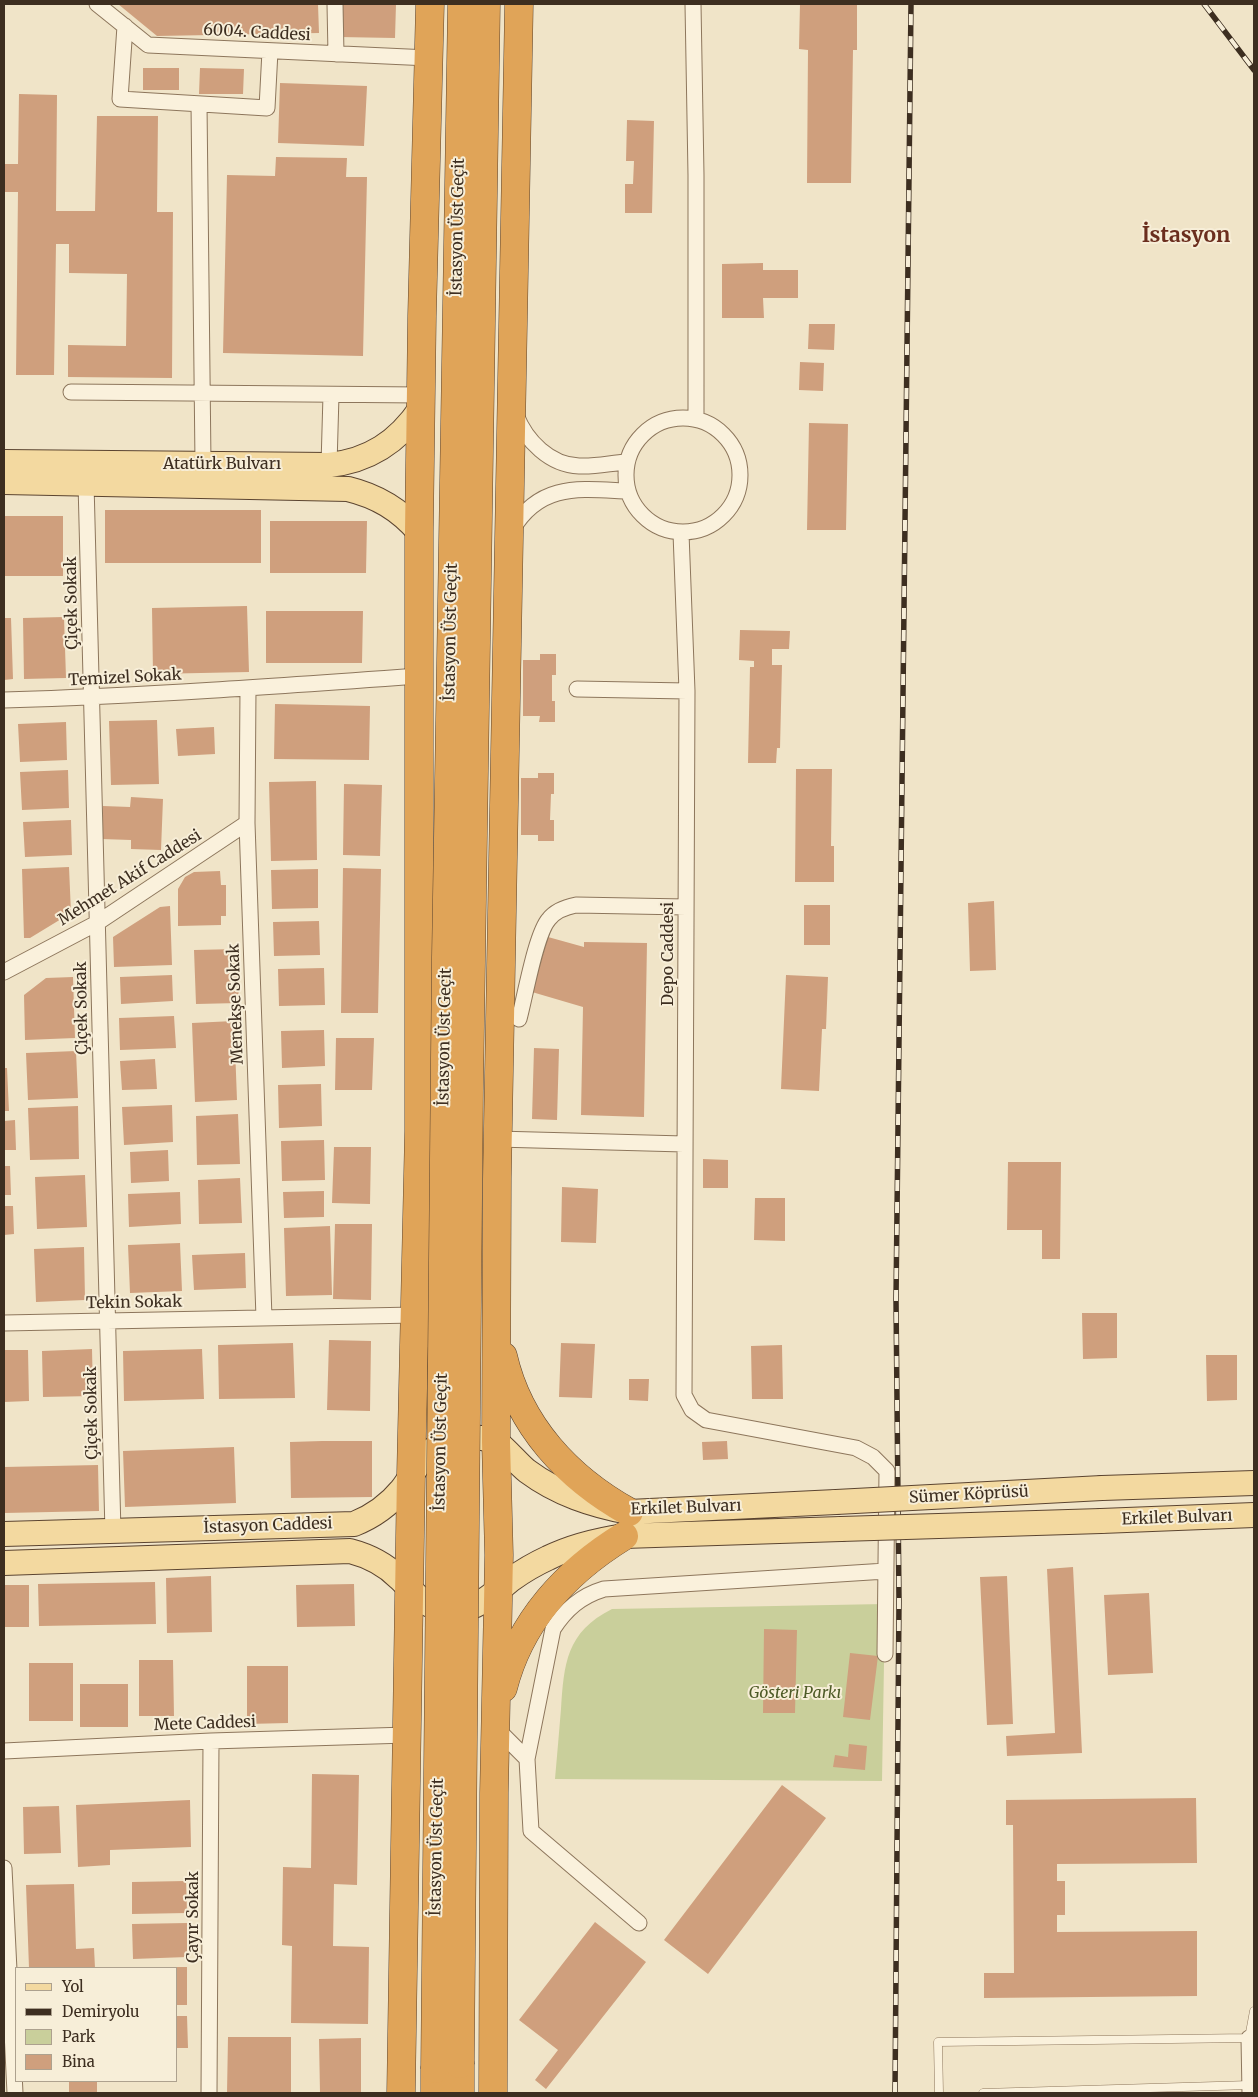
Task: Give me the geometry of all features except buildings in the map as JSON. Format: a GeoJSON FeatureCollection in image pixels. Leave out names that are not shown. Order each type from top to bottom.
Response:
{"type":"FeatureCollection","features":[{"type":"Feature","properties":{"kind":"highway"},"geometry":{"type":"LineString","coordinates":[[401,2093],[420,1000],[418,630],[422,306],[430,4]]}},
{"type":"Feature","properties":{"kind":"highway","name":"İstasyon Üst Geçit"},"geometry":{"type":"LineString","coordinates":[[444,2076],[446,948],[462,4]]}},
{"type":"Feature","properties":{"kind":"highway","name":"İstasyon Üst Geçit"},"geometry":{"type":"LineString","coordinates":[[444,2076],[469,1129],[486,4]]}},
{"type":"Feature","properties":{"kind":"highway"},"geometry":{"type":"LineString","coordinates":[[493,2093],[498,1590],[496,1313],[498,1139],[506,620],[519,4]]}},
{"type":"Feature","properties":{"kind":"highway"},"geometry":{"type":"LineString","coordinates":[[422,306],[426,318],[437,335],[445,341],[464,347],[480,345],[494,339],[508,324],[513,312]]}},
{"type":"Feature","properties":{"kind":"highway"},"geometry":{"type":"LineString","coordinates":[[421,402],[432,382],[447,371],[465,366],[476,367],[494,374],[507,390],[511,399]]}},
{"type":"Feature","properties":{"kind":"highway"},"geometry":{"type":"LineString","coordinates":[[419,532],[422,542],[433,558],[450,568],[460,570],[475,569],[490,563],[498,556],[508,538]]}},
{"type":"Feature","properties":{"kind":"highway"},"geometry":{"type":"LineString","coordinates":[[418,630],[420,619],[430,602],[445,590],[463,586],[478,588],[492,595],[499,602],[506,620]]}},
{"type":"Feature","properties":{"kind":"highway"},"geometry":{"type":"LineString","coordinates":[[496,1313],[505,1362],[513,1386],[536,1430],[550,1450],[574,1474],[607,1500],[626,1524],[602,1550],[564,1582],[534,1620],[512,1661],[499,1706],[496,1728]]}},
{"type":"Feature","properties":{"kind":"highway"},"geometry":{"type":"LineString","coordinates":[[444,2076],[460,2093]]}},
{"type":"Feature","properties":{"kind":"main road","name":"Atatürk Bulvarı"},"geometry":{"type":"LineString","coordinates":[[4,462],[345,463],[375,453],[401,434],[421,402]]}},
{"type":"Feature","properties":{"kind":"main road","name":"Atatürk Bulvarı"},"geometry":{"type":"LineString","coordinates":[[4,482],[348,489],[382,501],[402,514],[419,532]]}},
{"type":"Feature","properties":{"kind":"main road","name":"İstasyon Caddesi"},"geometry":{"type":"LineString","coordinates":[[4,1534],[354,1524],[384,1508],[399,1492],[424,1456],[443,1443],[464,1437],[486,1438],[496,1442]]}},
{"type":"Feature","properties":{"kind":"main road","name":"Erkilet Bulvarı"},"geometry":{"type":"LineString","coordinates":[[496,1442],[527,1471],[563,1493],[599,1506],[626,1524],[841,1529]]}},
{"type":"Feature","properties":{"kind":"main road","name":"Erkilet Bulvarı"},"geometry":{"type":"LineString","coordinates":[[1102,1488],[1254,1483]]}},
{"type":"Feature","properties":{"kind":"main road","name":"Sümer Köprüsü"},"geometry":{"type":"LineString","coordinates":[[836,1502],[1102,1488]]}},
{"type":"Feature","properties":{"kind":"main road","name":"Erkilet Bulvarı"},"geometry":{"type":"LineString","coordinates":[[498,1590],[530,1567],[626,1524],[836,1502]]}},
{"type":"Feature","properties":{"kind":"main road","name":"Erkilet Bulvarı"},"geometry":{"type":"LineString","coordinates":[[1101,1520],[1254,1516]]}},
{"type":"Feature","properties":{"kind":"main road","name":"Sümer Köprüsü"},"geometry":{"type":"LineString","coordinates":[[841,1529],[1101,1520]]}},
{"type":"Feature","properties":{"kind":"main road","name":"İstasyon Caddesi"},"geometry":{"type":"LineString","coordinates":[[4,1563],[350,1551],[379,1562],[428,1604],[453,1611],[463,1610],[482,1603],[498,1590]]}},
{"type":"Feature","properties":{"kind":"street","name":"6004. Caddesi"},"geometry":{"type":"LineString","coordinates":[[97,4],[148,46],[429,58]]}},
{"type":"Feature","properties":{"kind":"street"},"geometry":{"type":"LineString","coordinates":[[335,4],[336,54]]}},
{"type":"Feature","properties":{"kind":"street"},"geometry":{"type":"LineString","coordinates":[[692,4],[696,175],[696,419]]}},
{"type":"Feature","properties":{"kind":"street"},"geometry":{"type":"LineString","coordinates":[[125,26],[120,99],[267,108],[270,51]]}},
{"type":"Feature","properties":{"kind":"street"},"geometry":{"type":"LineString","coordinates":[[200,104],[203,463]]}},
{"type":"Feature","properties":{"kind":"street"},"geometry":{"type":"LineString","coordinates":[[71,392],[331,395],[421,402]]}},
{"type":"Feature","properties":{"kind":"street"},"geometry":{"type":"LineString","coordinates":[[329,464],[331,395]]}},
{"type":"Feature","properties":{"kind":"street"},"geometry":{"type":"LineString","coordinates":[[511,399],[523,430],[536,446],[553,458],[579,466],[626,462]]}},
{"type":"Feature","properties":{"kind":"street"},"geometry":{"type":"LineString","coordinates":[[674,418],[696,419],[707,423],[726,437],[738,458],[740,482],[732,505],[715,522],[705,528],[681,533],[663,529],[639,512],[627,491],[626,462],[636,441],[652,426],[674,418]]}},
{"type":"Feature","properties":{"kind":"street","name":"Çiçek Sokak"},"geometry":{"type":"LineString","coordinates":[[86,483],[113,1532]]}},
{"type":"Feature","properties":{"kind":"street"},"geometry":{"type":"LineString","coordinates":[[508,538],[513,527],[528,510],[547,496],[570,489],[627,491]]}},
{"type":"Feature","properties":{"kind":"street","name":"Depo Caddesi"},"geometry":{"type":"LineString","coordinates":[[681,533],[687,691],[682,1376],[684,1395],[687,1403],[698,1416],[706,1420],[847,1446],[865,1452],[887,1471],[885,1654]]}},
{"type":"Feature","properties":{"kind":"street","name":"Temizel Sokak"},"geometry":{"type":"LineString","coordinates":[[4,700],[92,698],[248,689],[418,676]]}},
{"type":"Feature","properties":{"kind":"street","name":"Menekşe Sokak"},"geometry":{"type":"LineString","coordinates":[[248,689],[247,823],[264,1318]]}},
{"type":"Feature","properties":{"kind":"street"},"geometry":{"type":"LineString","coordinates":[[577,689],[687,691]]}},
{"type":"Feature","properties":{"kind":"street","name":"Mehmet Akif Caddesi"},"geometry":{"type":"LineString","coordinates":[[4,972],[97,923],[247,823]]}},
{"type":"Feature","properties":{"kind":"street"},"geometry":{"type":"LineString","coordinates":[[519,1019],[542,931],[550,918],[556,913],[576,905],[686,906]]}},
{"type":"Feature","properties":{"kind":"street"},"geometry":{"type":"LineString","coordinates":[[498,1139],[684,1144]]}},
{"type":"Feature","properties":{"kind":"street","name":"Tekin Sokak"},"geometry":{"type":"LineString","coordinates":[[4,1323],[415,1315]]}},
{"type":"Feature","properties":{"kind":"street"},"geometry":{"type":"LineString","coordinates":[[639,1923],[531,1831],[527,1759],[553,1629],[565,1612],[582,1598],[604,1589],[886,1571]]}},
{"type":"Feature","properties":{"kind":"street"},"geometry":{"type":"LineString","coordinates":[[496,1728],[527,1759]]}},
{"type":"Feature","properties":{"kind":"street","name":"Mete Caddesi"},"geometry":{"type":"LineString","coordinates":[[4,1752],[211,1741],[407,1735]]}},
{"type":"Feature","properties":{"kind":"street","name":"Çayır Sokak"},"geometry":{"type":"LineString","coordinates":[[209,2093],[211,1741]]}},
{"type":"Feature","properties":{"kind":"street"},"geometry":{"type":"LineString","coordinates":[[4,1868],[15,2093]]}},
{"type":"Feature","properties":{"kind":"street"},"geometry":{"type":"LineString","coordinates":[[1250,2089],[1252,2038]]}},
{"type":"Feature","properties":{"kind":"lane"},"geometry":{"type":"LineString","coordinates":[[939,2093],[938,2042],[1252,2038],[1254,2010]]}},
{"type":"Feature","properties":{"kind":"lane"},"geometry":{"type":"LineString","coordinates":[[983,2093],[1250,2089]]}},
{"type":"Feature","properties":{"kind":"green space","name":"Gösteri Parkı"},"geometry":{"type":"Polygon","coordinates":[[[885,1604],[882,1781],[555,1779],[564,1678],[570,1651],[576,1639],[585,1628],[612,1609],[885,1604]]]}},
{"type":"Feature","properties":{"kind":"railway"},"geometry":{"type":"LineString","coordinates":[[895,2093],[899,1601],[896,1299],[911,4]]}},
{"type":"Feature","properties":{"kind":"railway"},"geometry":{"type":"LineString","coordinates":[[1204,4],[1254,70]]}},
{"type":"Feature","properties":{"kind":"district","name":"İstasyon"},"geometry":{"type":"Point","coordinates":[1186,236]}}]}
